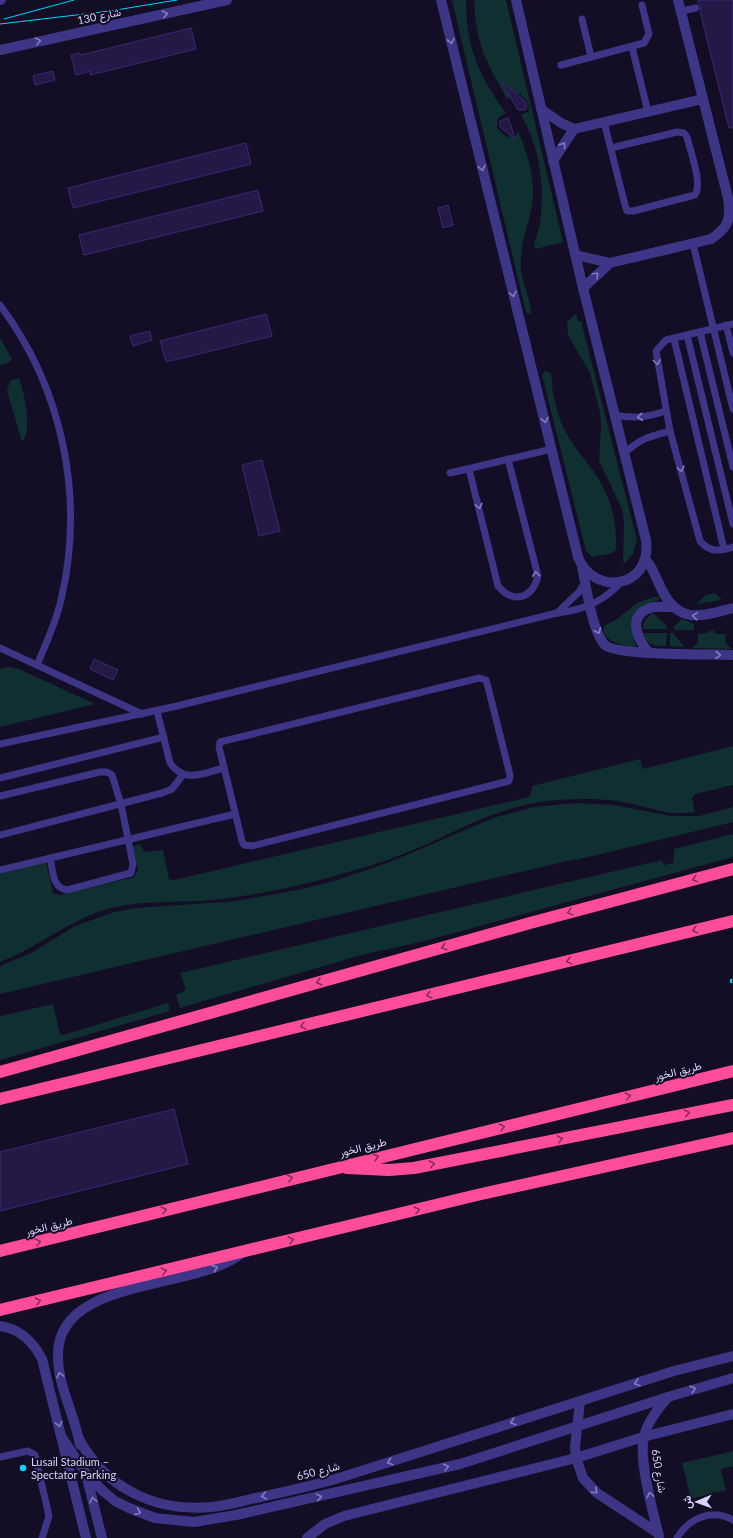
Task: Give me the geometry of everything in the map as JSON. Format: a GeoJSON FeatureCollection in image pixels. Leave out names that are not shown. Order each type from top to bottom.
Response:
{"type":"FeatureCollection","features":[{"type":"Feature","properties":{"kind":"highway"},"geometry":{"type":"LineString","coordinates":[[0,1072],[530,923],[733,869]]}},
{"type":"Feature","properties":{"kind":"highway"},"geometry":{"type":"LineString","coordinates":[[0,1099],[733,921]]}},
{"type":"Feature","properties":{"kind":"highway","name":"طريق الخور"},"geometry":{"type":"LineString","coordinates":[[0,1251],[338,1166],[733,1071]]}},
{"type":"Feature","properties":{"kind":"highway"},"geometry":{"type":"LineString","coordinates":[[338,1166],[363,1170],[414,1168],[733,1105]]}},
{"type":"Feature","properties":{"kind":"highway"},"geometry":{"type":"LineString","coordinates":[[0,1310],[477,1195],[733,1138]]}},
{"type":"Feature","properties":{"kind":"street","name":"شارع 130"},"geometry":{"type":"LineString","coordinates":[[0,50],[227,0]]}},
{"type":"Feature","properties":{"kind":"street"},"geometry":{"type":"LineString","coordinates":[[515,0],[583,288],[646,540],[646,560],[637,574],[622,581],[599,580],[582,566]]}},
{"type":"Feature","properties":{"kind":"street"},"geometry":{"type":"LineString","coordinates":[[575,255],[610,263],[711,239],[721,232],[728,222],[730,210],[678,0]]}},
{"type":"Feature","properties":{"kind":"street"},"geometry":{"type":"LineString","coordinates":[[440,1],[598,633],[605,645],[610,649],[618,651],[733,655]]}},
{"type":"Feature","properties":{"kind":"street"},"geometry":{"type":"LineString","coordinates":[[541,109],[561,123],[574,129],[703,99]]}},
{"type":"Feature","properties":{"kind":"street"},"geometry":{"type":"LineString","coordinates":[[554,161],[574,129]]}},
{"type":"Feature","properties":{"kind":"street"},"geometry":{"type":"LineString","coordinates":[[583,288],[610,263]]}},
{"type":"Feature","properties":{"kind":"street"},"geometry":{"type":"LineString","coordinates":[[646,560],[654,568],[662,590],[672,607],[683,614],[702,616],[733,608]]}},
{"type":"Feature","properties":{"kind":"street"},"geometry":{"type":"LineString","coordinates":[[649,653],[637,637],[636,631],[638,619],[641,614],[652,608],[672,607]]}},
{"type":"Feature","properties":{"kind":"street","name":"شارع 650"},"geometry":{"type":"LineString","coordinates":[[102,1538],[85,1472],[79,1439],[59,1372],[58,1345],[61,1336],[73,1317],[99,1300],[218,1267],[233,1260],[245,1251]]}},
{"type":"Feature","properties":{"kind":"street"},"geometry":{"type":"LineString","coordinates":[[0,1326],[21,1333],[37,1349],[42,1359],[63,1439],[86,1538]]}},
{"type":"Feature","properties":{"kind":"street","name":"شارع 650"},"geometry":{"type":"LineString","coordinates":[[79,1439],[94,1462],[109,1478],[123,1488],[141,1497],[165,1505],[187,1508],[213,1507],[339,1478],[674,1371],[733,1356]]}},
{"type":"Feature","properties":{"kind":"street"},"geometry":{"type":"LineString","coordinates":[[63,1439],[85,1472],[104,1492],[129,1508],[155,1518],[194,1522],[213,1520],[460,1464],[576,1428],[668,1397],[731,1379]]}},
{"type":"Feature","properties":{"kind":"street","name":"شارع 650"},"geometry":{"type":"LineString","coordinates":[[659,1535],[647,1483],[643,1449],[644,1437],[655,1412],[668,1397]]}},
{"type":"Feature","properties":{"kind":"street","name":"شارع 650"},"geometry":{"type":"LineString","coordinates":[[580,1401],[576,1428],[576,1458],[583,1478],[596,1493],[659,1535]]}},
{"type":"Feature","properties":{"kind":"street"},"geometry":{"type":"LineString","coordinates":[[307,1538],[325,1524],[344,1516],[576,1458],[644,1437],[733,1414]]}},
{"type":"Feature","properties":{"kind":"lane"},"geometry":{"type":"LineString","coordinates":[[561,65],[644,43],[649,34],[642,5]]}},
{"type":"Feature","properties":{"kind":"lane"},"geometry":{"type":"LineString","coordinates":[[681,11],[696,8]]}},
{"type":"Feature","properties":{"kind":"lane"},"geometry":{"type":"LineString","coordinates":[[582,19],[591,57]]}},
{"type":"Feature","properties":{"kind":"lane"},"geometry":{"type":"LineString","coordinates":[[632,47],[648,112]]}},
{"type":"Feature","properties":{"kind":"lane"},"geometry":{"type":"LineString","coordinates":[[604,122],[611,148],[628,210],[633,211],[695,195],[698,190],[698,182],[687,138],[684,133],[677,132],[611,148]]}},
{"type":"Feature","properties":{"kind":"lane"},"geometry":{"type":"LineString","coordinates":[[693,244],[733,409]]}},
{"type":"Feature","properties":{"kind":"lane"},"geometry":{"type":"LineString","coordinates":[[0,305],[29,348],[42,376],[54,407],[67,466],[70,506],[69,551],[61,601],[37,665]]}},
{"type":"Feature","properties":{"kind":"lane"},"geometry":{"type":"LineString","coordinates":[[733,353],[730,325],[666,340],[656,352],[670,431],[700,541],[706,548],[714,551],[733,547]]}},
{"type":"Feature","properties":{"kind":"lane"},"geometry":{"type":"LineString","coordinates":[[700,332],[733,467]]}},
{"type":"Feature","properties":{"kind":"lane"},"geometry":{"type":"LineString","coordinates":[[687,335],[733,524]]}},
{"type":"Feature","properties":{"kind":"lane"},"geometry":{"type":"LineString","coordinates":[[674,338],[724,550]]}},
{"type":"Feature","properties":{"kind":"lane"},"geometry":{"type":"LineString","coordinates":[[614,415],[632,418],[644,417],[666,411]]}},
{"type":"Feature","properties":{"kind":"lane"},"geometry":{"type":"LineString","coordinates":[[624,454],[636,443],[648,437],[670,431]]}},
{"type":"Feature","properties":{"kind":"lane"},"geometry":{"type":"LineString","coordinates":[[450,473],[552,449]]}},
{"type":"Feature","properties":{"kind":"lane"},"geometry":{"type":"LineString","coordinates":[[469,469],[498,586],[504,593],[512,597],[520,596],[530,591],[538,576],[508,459]]}},
{"type":"Feature","properties":{"kind":"lane"},"geometry":{"type":"LineString","coordinates":[[0,744],[157,711],[557,613],[573,611],[608,596],[622,581]]}},
{"type":"Feature","properties":{"kind":"lane"},"geometry":{"type":"LineString","coordinates":[[557,613],[579,592],[585,582]]}},
{"type":"Feature","properties":{"kind":"lane"},"geometry":{"type":"LineString","coordinates":[[0,648],[143,714]]}},
{"type":"Feature","properties":{"kind":"lane"},"geometry":{"type":"LineString","coordinates":[[479,678],[486,680],[510,775],[509,781],[252,846],[244,845],[235,814],[219,747],[220,742],[479,678]]}},
{"type":"Feature","properties":{"kind":"lane"},"geometry":{"type":"LineString","coordinates":[[157,711],[170,763],[182,776],[191,776],[224,768]]}},
{"type":"Feature","properties":{"kind":"lane"},"geometry":{"type":"LineString","coordinates":[[0,778],[164,737]]}},
{"type":"Feature","properties":{"kind":"lane"},"geometry":{"type":"LineString","coordinates":[[0,796],[107,772],[112,775],[121,804],[134,864],[131,873],[67,890],[58,888],[50,858]]}},
{"type":"Feature","properties":{"kind":"lane"},"geometry":{"type":"LineString","coordinates":[[0,835],[162,793],[172,788],[182,776]]}},
{"type":"Feature","properties":{"kind":"lane"},"geometry":{"type":"LineString","coordinates":[[0,870],[235,814]]}},
{"type":"Feature","properties":{"kind":"lane"},"geometry":{"type":"LineString","coordinates":[[0,1457],[28,1451],[35,1455],[49,1516],[42,1538]]}},
{"type":"Feature","properties":{"kind":"lane"},"geometry":{"type":"LineString","coordinates":[[677,1538],[688,1523],[707,1515],[721,1515],[733,1520]]}},
{"type":"Feature","properties":{"kind":"green space"},"geometry":{"type":"Polygon","coordinates":[[[452,0],[466,0],[468,32],[476,60],[488,86],[506,113],[498,118],[497,128],[504,135],[511,138],[516,135],[518,131],[528,158],[532,177],[533,197],[521,254],[521,270],[531,314],[526,313],[452,0]]]}},
{"type":"Feature","properties":{"kind":"green space"},"geometry":{"type":"Polygon","coordinates":[[[474,0],[506,0],[563,242],[536,249],[534,246],[540,223],[542,195],[540,167],[537,153],[533,140],[521,115],[529,111],[528,102],[520,94],[514,94],[507,99],[493,74],[483,52],[480,41],[475,16],[474,0]]]}},
{"type":"Feature","properties":{"kind":"green space"},"geometry":{"type":"Polygon","coordinates":[[[576,314],[578,321],[581,321],[637,540],[633,554],[625,563],[623,561],[624,522],[622,509],[599,461],[601,425],[600,412],[590,373],[568,335],[567,322],[576,314]]]}},
{"type":"Feature","properties":{"kind":"green space"},"geometry":{"type":"Polygon","coordinates":[[[0,338],[12,359],[8,363],[0,365],[0,338]]]}},
{"type":"Feature","properties":{"kind":"green space"},"geometry":{"type":"Polygon","coordinates":[[[545,371],[551,375],[553,394],[564,429],[574,446],[600,481],[609,500],[614,519],[616,539],[616,550],[610,554],[592,557],[586,551],[542,375],[545,371]]]}},
{"type":"Feature","properties":{"kind":"green space"},"geometry":{"type":"Polygon","coordinates":[[[19,378],[25,401],[27,421],[27,430],[22,442],[7,391],[10,381],[19,378]]]}},
{"type":"Feature","properties":{"kind":"green space"},"geometry":{"type":"Polygon","coordinates":[[[715,593],[722,600],[696,604],[706,595],[715,593]]]}},
{"type":"Feature","properties":{"kind":"green space"},"geometry":{"type":"Polygon","coordinates":[[[654,597],[659,597],[659,600],[642,607],[634,616],[633,629],[636,646],[614,642],[606,636],[604,626],[616,620],[637,603],[654,597]]]}},
{"type":"Feature","properties":{"kind":"green space"},"geometry":{"type":"Polygon","coordinates":[[[653,613],[667,626],[667,629],[642,629],[645,620],[653,613]]]}},
{"type":"Feature","properties":{"kind":"green space"},"geometry":{"type":"Polygon","coordinates":[[[682,619],[694,624],[694,630],[675,630],[673,627],[682,619]]]}},
{"type":"Feature","properties":{"kind":"green space"},"geometry":{"type":"Polygon","coordinates":[[[712,630],[717,634],[725,634],[726,643],[731,649],[692,648],[698,642],[698,634],[706,633],[712,630]]]}},
{"type":"Feature","properties":{"kind":"green space"},"geometry":{"type":"Polygon","coordinates":[[[642,633],[667,633],[666,646],[651,644],[646,640],[642,633]]]}},
{"type":"Feature","properties":{"kind":"green space"},"geometry":{"type":"Polygon","coordinates":[[[670,633],[673,633],[685,647],[670,646],[670,633]]]}},
{"type":"Feature","properties":{"kind":"green space"},"geometry":{"type":"Polygon","coordinates":[[[10,667],[19,669],[95,704],[0,727],[0,669],[10,667]]]}},
{"type":"Feature","properties":{"kind":"green space"},"geometry":{"type":"Polygon","coordinates":[[[733,746],[733,785],[695,794],[692,798],[695,812],[669,813],[622,802],[599,799],[532,803],[489,816],[423,846],[390,859],[313,882],[280,890],[230,898],[123,905],[111,908],[82,919],[28,949],[0,962],[0,874],[46,862],[53,893],[60,895],[134,877],[138,870],[133,847],[140,844],[144,852],[163,850],[169,879],[174,880],[529,797],[532,786],[640,759],[643,769],[733,746]]]}},
{"type":"Feature","properties":{"kind":"green space"},"geometry":{"type":"Polygon","coordinates":[[[576,803],[615,805],[671,816],[699,816],[733,807],[733,822],[0,994],[0,966],[33,952],[75,926],[114,912],[135,908],[236,901],[302,889],[334,881],[390,862],[496,817],[535,807],[576,803]]]}},
{"type":"Feature","properties":{"kind":"green space"},"geometry":{"type":"Polygon","coordinates":[[[733,834],[733,857],[425,941],[365,954],[180,1008],[176,995],[186,990],[180,973],[662,860],[664,865],[673,863],[674,849],[733,834]]]}},
{"type":"Feature","properties":{"kind":"green space"},"geometry":{"type":"Polygon","coordinates":[[[168,1003],[170,1011],[0,1060],[0,1016],[53,1004],[60,1034],[63,1035],[168,1003]]]}},
{"type":"Feature","properties":{"kind":"green space"},"geometry":{"type":"Polygon","coordinates":[[[733,1451],[733,1466],[721,1469],[726,1490],[691,1499],[682,1463],[733,1451]]]}},
{"type":"Feature","properties":{"kind":"building"},"geometry":{"type":"Polygon","coordinates":[[[697,0],[733,0],[733,128],[729,128],[700,11],[701,7],[697,0]]]}},
{"type":"Feature","properties":{"kind":"building"},"geometry":{"type":"Polygon","coordinates":[[[191,28],[196,49],[90,75],[90,71],[76,75],[71,55],[80,53],[81,55],[191,28]]]}},
{"type":"Feature","properties":{"kind":"building"},"geometry":{"type":"Polygon","coordinates":[[[53,71],[55,80],[35,85],[33,76],[53,71]]]}},
{"type":"Feature","properties":{"kind":"building"},"geometry":{"type":"Polygon","coordinates":[[[502,83],[504,83],[526,102],[527,106],[525,110],[518,110],[502,83]]]}},
{"type":"Feature","properties":{"kind":"building"},"geometry":{"type":"Polygon","coordinates":[[[508,118],[515,140],[500,127],[500,121],[508,118]]]}},
{"type":"Feature","properties":{"kind":"building"},"geometry":{"type":"Polygon","coordinates":[[[246,143],[251,164],[73,208],[68,188],[246,143]]]}},
{"type":"Feature","properties":{"kind":"building"},"geometry":{"type":"Polygon","coordinates":[[[258,190],[263,211],[84,255],[79,235],[258,190]]]}},
{"type":"Feature","properties":{"kind":"building"},"geometry":{"type":"Polygon","coordinates":[[[448,205],[453,225],[443,228],[438,208],[448,205]]]}},
{"type":"Feature","properties":{"kind":"building"},"geometry":{"type":"Polygon","coordinates":[[[266,314],[272,336],[166,362],[160,341],[266,314]]]}},
{"type":"Feature","properties":{"kind":"building"},"geometry":{"type":"Polygon","coordinates":[[[150,331],[152,340],[133,346],[130,336],[150,331]]]}},
{"type":"Feature","properties":{"kind":"building"},"geometry":{"type":"Polygon","coordinates":[[[262,460],[280,531],[259,536],[242,465],[262,460]]]}},
{"type":"Feature","properties":{"kind":"building"},"geometry":{"type":"Polygon","coordinates":[[[94,659],[118,670],[113,680],[90,669],[94,659]]]}},
{"type":"Feature","properties":{"kind":"building"},"geometry":{"type":"Polygon","coordinates":[[[174,1109],[188,1164],[0,1211],[0,1152],[174,1109]]]}},
{"type":"Feature","properties":{"kind":"tram line"},"geometry":{"type":"LineString","coordinates":[[4,19],[74,0]]}},
{"type":"Feature","properties":{"kind":"tram line"},"geometry":{"type":"LineString","coordinates":[[0,24],[110,11],[177,0]]}},
{"type":"Feature","properties":{"kind":"place","name":"Lusail Stadium – Spectator Parking"},"geometry":{"type":"Point","coordinates":[23,1468]}}]}
